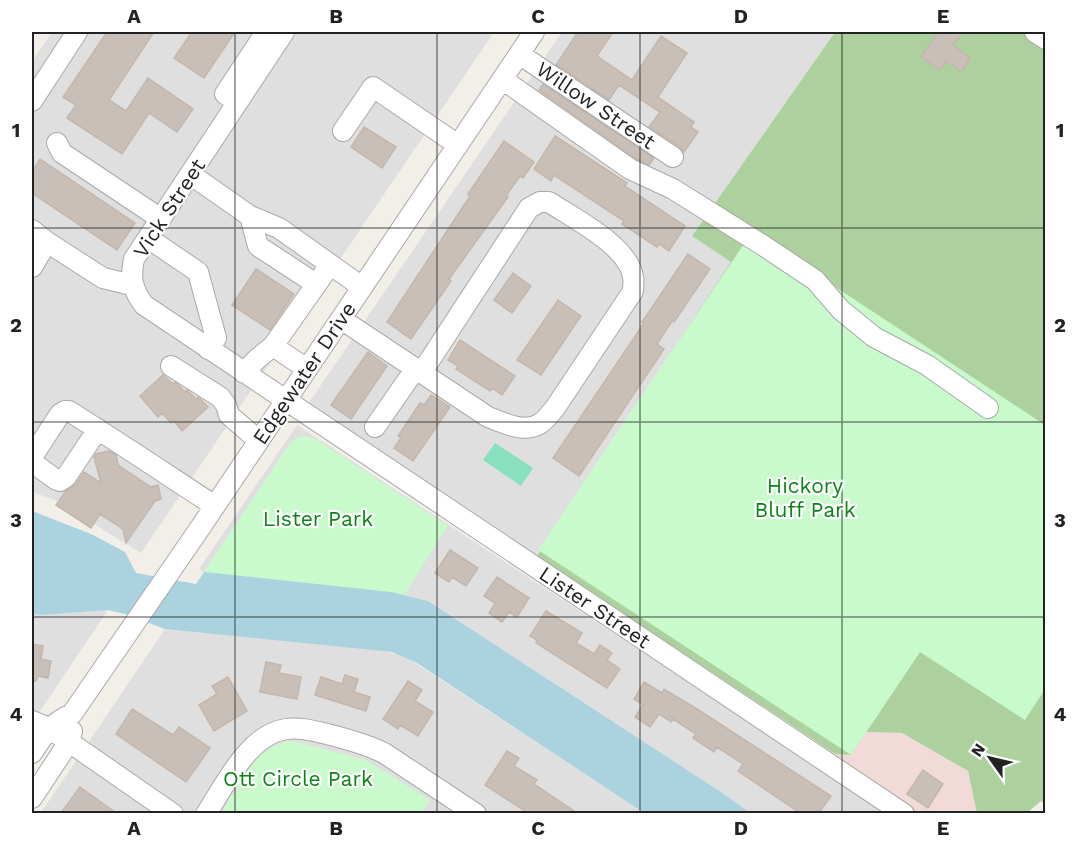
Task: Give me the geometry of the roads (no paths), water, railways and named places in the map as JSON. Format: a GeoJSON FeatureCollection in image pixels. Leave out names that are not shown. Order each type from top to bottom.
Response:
{"type":"FeatureCollection","features":[{"type":"Feature","properties":{"kind":"street"},"geometry":{"type":"LineString","coordinates":[[32,101],[77,32]]}},
{"type":"Feature","properties":{"kind":"street"},"geometry":{"type":"LineString","coordinates":[[238,102],[225,94],[266,32]]}},
{"type":"Feature","properties":{"kind":"street","name":"Vick Street"},"geometry":{"type":"LineString","coordinates":[[285,32],[134,259],[130,275],[134,291],[144,305],[286,401]]}},
{"type":"Feature","properties":{"kind":"street","name":"Edgewater Drive"},"geometry":{"type":"LineString","coordinates":[[32,753],[40,725],[72,714],[534,32]]}},
{"type":"Feature","properties":{"kind":"street"},"geometry":{"type":"LineString","coordinates":[[1035,32],[1046,39]]}},
{"type":"Feature","properties":{"kind":"street","name":"Willow Street"},"geometry":{"type":"LineString","coordinates":[[519,54],[673,157]]}},
{"type":"Feature","properties":{"kind":"street"},"geometry":{"type":"LineString","coordinates":[[502,79],[630,169],[673,189],[815,280],[840,310],[874,338],[927,365],[988,408]]}},
{"type":"Feature","properties":{"kind":"street"},"geometry":{"type":"LineString","coordinates":[[343,131],[373,87],[458,144]]}},
{"type":"Feature","properties":{"kind":"street"},"geometry":{"type":"LineString","coordinates":[[57,143],[62,153],[161,219]]}},
{"type":"Feature","properties":{"kind":"street"},"geometry":{"type":"LineString","coordinates":[[190,174],[250,216],[279,228],[362,287]]}},
{"type":"Feature","properties":{"kind":"street"},"geometry":{"type":"LineString","coordinates":[[341,319],[419,370],[488,417],[507,425],[529,428],[541,423],[555,408],[633,291],[633,275],[626,259],[613,244],[549,202],[540,202],[530,208],[419,370],[375,428]]}},
{"type":"Feature","properties":{"kind":"street"},"geometry":{"type":"LineString","coordinates":[[250,216],[258,246],[316,284]]}},
{"type":"Feature","properties":{"kind":"street"},"geometry":{"type":"LineString","coordinates":[[33,262],[39,236],[103,278],[132,285]]}},
{"type":"Feature","properties":{"kind":"street"},"geometry":{"type":"LineString","coordinates":[[148,238],[198,272],[216,338],[208,349]]}},
{"type":"Feature","properties":{"kind":"street"},"geometry":{"type":"LineString","coordinates":[[244,373],[256,359],[273,346],[330,265]]}},
{"type":"Feature","properties":{"kind":"street"},"geometry":{"type":"LineString","coordinates":[[273,346],[307,369]]}},
{"type":"Feature","properties":{"kind":"street"},"geometry":{"type":"LineString","coordinates":[[171,366],[220,397],[229,415],[259,441]]}},
{"type":"Feature","properties":{"kind":"street","name":"Lister Street"},"geometry":{"type":"LineString","coordinates":[[286,401],[904,813]]}},
{"type":"Feature","properties":{"kind":"street"},"geometry":{"type":"LineString","coordinates":[[98,429],[215,506]]}},
{"type":"Feature","properties":{"kind":"street","name":"Edgewater Drive"},"geometry":{"type":"LineString","coordinates":[[32,798],[69,742],[74,726],[72,714]]}},
{"type":"Feature","properties":{"kind":"street"},"geometry":{"type":"LineString","coordinates":[[40,725],[69,742],[173,813]]}},
{"type":"Feature","properties":{"kind":"street"},"geometry":{"type":"LineString","coordinates":[[206,813],[258,741],[272,733],[288,729],[309,730],[370,746],[476,813]]}},
{"type":"Feature","properties":{"kind":"water"},"geometry":{"type":"Polygon","coordinates":[[[32,511],[91,534],[125,552],[136,573],[196,584],[204,572],[391,592],[428,601],[750,813],[644,813],[417,663],[392,652],[165,629],[108,610],[32,614],[32,511]]]}},
{"type":"Feature","properties":{"kind":"park label","name":"Hickory Bluff Park"},"geometry":{"type":"Point","coordinates":[805,497]}},
{"type":"Feature","properties":{"kind":"park label","name":"Lister Park"},"geometry":{"type":"Point","coordinates":[318,518]}},
{"type":"Feature","properties":{"kind":"park label","name":"Ott Circle Park"},"geometry":{"type":"Point","coordinates":[298,778]}}]}
